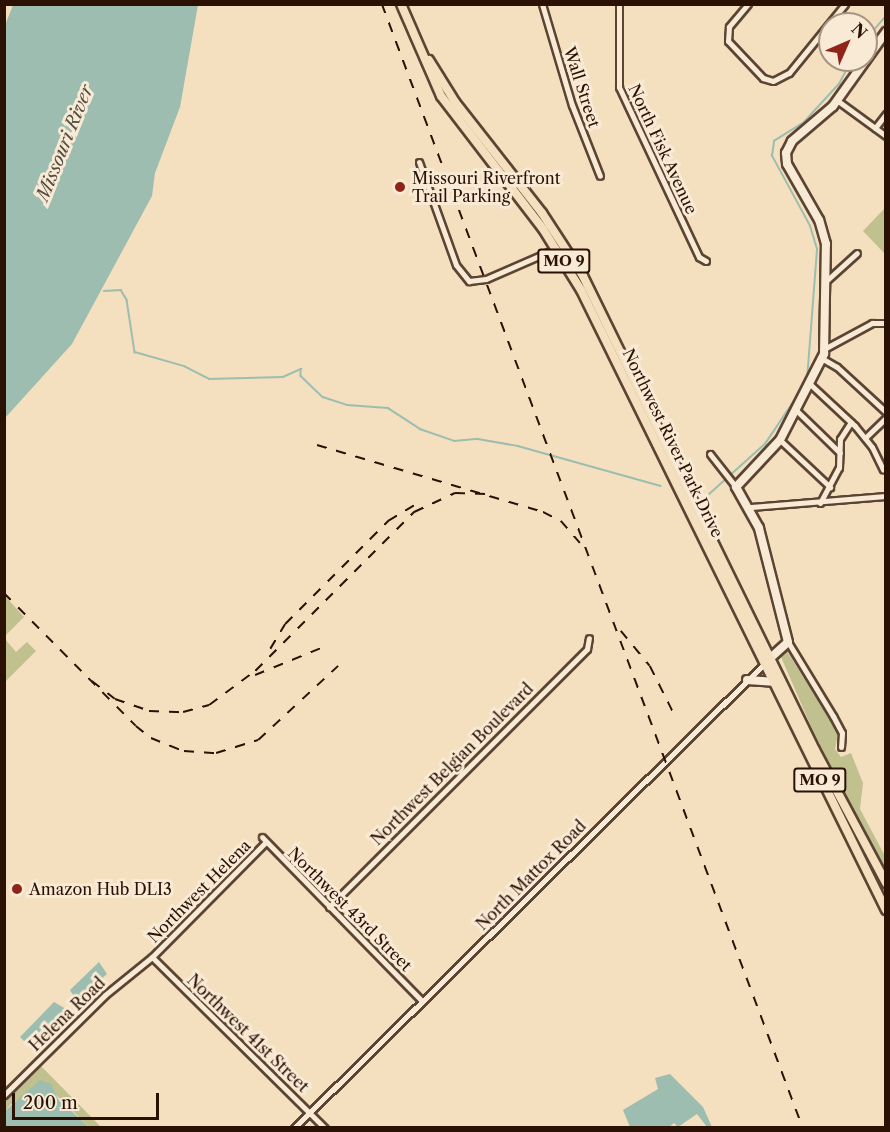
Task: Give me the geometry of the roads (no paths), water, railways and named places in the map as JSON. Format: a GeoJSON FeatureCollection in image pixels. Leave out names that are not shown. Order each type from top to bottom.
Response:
{"type":"FeatureCollection","features":[{"type":"Feature","properties":{"kind":"main road","name":"Northwest River Park Drive"},"geometry":{"type":"LineString","coordinates":[[402,6],[445,87],[594,298],[663,437],[703,529]]}},
{"type":"Feature","properties":{"kind":"main road","name":"Northwest River Park Drive"},"geometry":{"type":"LineString","coordinates":[[559,246],[654,441],[703,529],[767,661],[885,884]]}},
{"type":"Feature","properties":{"kind":"main road"},"geometry":{"type":"LineString","coordinates":[[654,441],[663,437]]}},
{"type":"Feature","properties":{"kind":"main road","name":"Northwest River Park Drive"},"geometry":{"type":"LineString","coordinates":[[767,661],[773,682],[885,910]]}},
{"type":"Feature","properties":{"kind":"street","name":"Wall Street"},"geometry":{"type":"LineString","coordinates":[[542,4],[575,114],[600,176]]}},
{"type":"Feature","properties":{"kind":"street","name":"North Fisk Avenue"},"geometry":{"type":"LineString","coordinates":[[619,4],[619,87],[699,258],[706,261]]}},
{"type":"Feature","properties":{"kind":"street"},"geometry":{"type":"LineString","coordinates":[[748,4],[730,24],[727,34],[732,47],[763,78],[775,81],[789,73],[845,4]]}},
{"type":"Feature","properties":{"kind":"street"},"geometry":{"type":"LineString","coordinates":[[735,485],[780,440],[823,359],[824,233],[787,164],[786,153],[792,141],[838,101],[885,32]]}},
{"type":"Feature","properties":{"kind":"street"},"geometry":{"type":"LineString","coordinates":[[838,101],[885,136]]}},
{"type":"Feature","properties":{"kind":"street"},"geometry":{"type":"LineString","coordinates":[[875,128],[885,114]]}},
{"type":"Feature","properties":{"kind":"street"},"geometry":{"type":"LineString","coordinates":[[419,162],[456,265],[469,281],[486,279],[559,246]]}},
{"type":"Feature","properties":{"kind":"street"},"geometry":{"type":"LineString","coordinates":[[825,282],[857,253]]}},
{"type":"Feature","properties":{"kind":"street"},"geometry":{"type":"LineString","coordinates":[[824,348],[872,323],[885,323]]}},
{"type":"Feature","properties":{"kind":"street"},"geometry":{"type":"LineString","coordinates":[[823,359],[885,412]]}},
{"type":"Feature","properties":{"kind":"street"},"geometry":{"type":"LineString","coordinates":[[811,385],[865,438],[883,470]]}},
{"type":"Feature","properties":{"kind":"street"},"geometry":{"type":"LineString","coordinates":[[797,411],[840,453]]}},
{"type":"Feature","properties":{"kind":"street"},"geometry":{"type":"LineString","coordinates":[[865,438],[885,418]]}},
{"type":"Feature","properties":{"kind":"street"},"geometry":{"type":"LineString","coordinates":[[820,503],[839,468],[840,440],[850,422]]}},
{"type":"Feature","properties":{"kind":"street"},"geometry":{"type":"LineString","coordinates":[[780,440],[830,487]]}},
{"type":"Feature","properties":{"kind":"street"},"geometry":{"type":"LineString","coordinates":[[710,454],[752,510],[759,528],[788,642],[838,724],[841,747]]}},
{"type":"Feature","properties":{"kind":"street"},"geometry":{"type":"LineString","coordinates":[[752,510],[885,496]]}},
{"type":"Feature","properties":{"kind":"street","name":"Northwest Belgian Boulevard"},"geometry":{"type":"LineString","coordinates":[[329,907],[587,648],[590,638]]}},
{"type":"Feature","properties":{"kind":"street","name":"North Mattox Road"},"geometry":{"type":"LineString","coordinates":[[294,1128],[421,1000],[788,642]]}},
{"type":"Feature","properties":{"kind":"street"},"geometry":{"type":"LineString","coordinates":[[747,680],[773,682]]}},
{"type":"Feature","properties":{"kind":"street","name":"Northwest 43rd Street"},"geometry":{"type":"LineString","coordinates":[[262,837],[421,1000]]}},
{"type":"Feature","properties":{"kind":"street","name":"Northwest Helena"},"geometry":{"type":"LineString","coordinates":[[152,957],[266,843]]}},
{"type":"Feature","properties":{"kind":"street","name":"Helena Road"},"geometry":{"type":"LineString","coordinates":[[4,1095],[105,995],[152,957]]}},
{"type":"Feature","properties":{"kind":"street","name":"Northwest 41st Street"},"geometry":{"type":"LineString","coordinates":[[152,957],[325,1128]]}},
{"type":"Feature","properties":{"kind":"water","name":"Missouri River"},"geometry":{"type":"Polygon","coordinates":[[[13,5],[198,5],[180,107],[155,173],[152,196],[72,344],[5,418],[4,28],[13,5]]]}},
{"type":"Feature","properties":{"kind":"water"},"geometry":{"type":"Polygon","coordinates":[[[99,962],[107,974],[76,1000],[70,990],[99,962]]]}},
{"type":"Feature","properties":{"kind":"water"},"geometry":{"type":"Polygon","coordinates":[[[54,1002],[66,1009],[65,1015],[32,1049],[20,1037],[54,1002]]]}},
{"type":"Feature","properties":{"kind":"water"},"geometry":{"type":"Polygon","coordinates":[[[670,1074],[703,1107],[712,1127],[707,1127],[697,1114],[678,1127],[674,1123],[669,1127],[630,1127],[623,1110],[658,1089],[655,1078],[670,1074]]]}},
{"type":"Feature","properties":{"kind":"water"},"geometry":{"type":"Polygon","coordinates":[[[40,1080],[51,1084],[58,1099],[89,1127],[5,1127],[5,1111],[40,1080]]]}},
{"type":"Feature","properties":{"kind":"waterway"},"geometry":{"type":"LineString","coordinates":[[878,25],[886,16]]}},
{"type":"Feature","properties":{"kind":"waterway"},"geometry":{"type":"LineString","coordinates":[[807,380],[817,249],[810,226],[772,156],[774,141],[804,122],[839,84],[846,72]]}},
{"type":"Feature","properties":{"kind":"waterway"},"geometry":{"type":"LineString","coordinates":[[104,291],[121,290],[127,300],[135,352],[184,366],[209,379],[283,377],[301,369],[301,376],[323,397],[347,405],[388,408],[420,429],[454,441],[478,439],[518,446],[661,486]]}},
{"type":"Feature","properties":{"kind":"waterway"},"geometry":{"type":"LineString","coordinates":[[707,496],[765,444],[802,389]]}},
{"type":"Feature","properties":{"kind":"railway"},"geometry":{"type":"LineString","coordinates":[[382,4],[803,1128]]}},
{"type":"Feature","properties":{"kind":"railway"},"geometry":{"type":"LineString","coordinates":[[317,445],[543,512],[561,521],[580,543]]}},
{"type":"Feature","properties":{"kind":"railway"},"geometry":{"type":"LineString","coordinates":[[92,681],[115,699],[149,711],[183,712],[209,705],[255,671],[414,512],[455,493],[487,494]]}},
{"type":"Feature","properties":{"kind":"railway"},"geometry":{"type":"LineString","coordinates":[[270,649],[285,624],[388,521],[420,502]]}},
{"type":"Feature","properties":{"kind":"railway"},"geometry":{"type":"LineString","coordinates":[[4,593],[136,726],[151,738],[184,751],[216,753],[258,740],[338,666]]}},
{"type":"Feature","properties":{"kind":"railway"},"geometry":{"type":"LineString","coordinates":[[621,631],[650,666],[674,714]]}},
{"type":"Feature","properties":{"kind":"railway"},"geometry":{"type":"LineString","coordinates":[[255,675],[321,648]]}},
{"type":"Feature","properties":{"kind":"place","name":"Missouri Riverfront Trail Parking"},"geometry":{"type":"Point","coordinates":[400,187]}},
{"type":"Feature","properties":{"kind":"place","name":"Amazon Hub DLI3"},"geometry":{"type":"Point","coordinates":[17,889]}}]}
